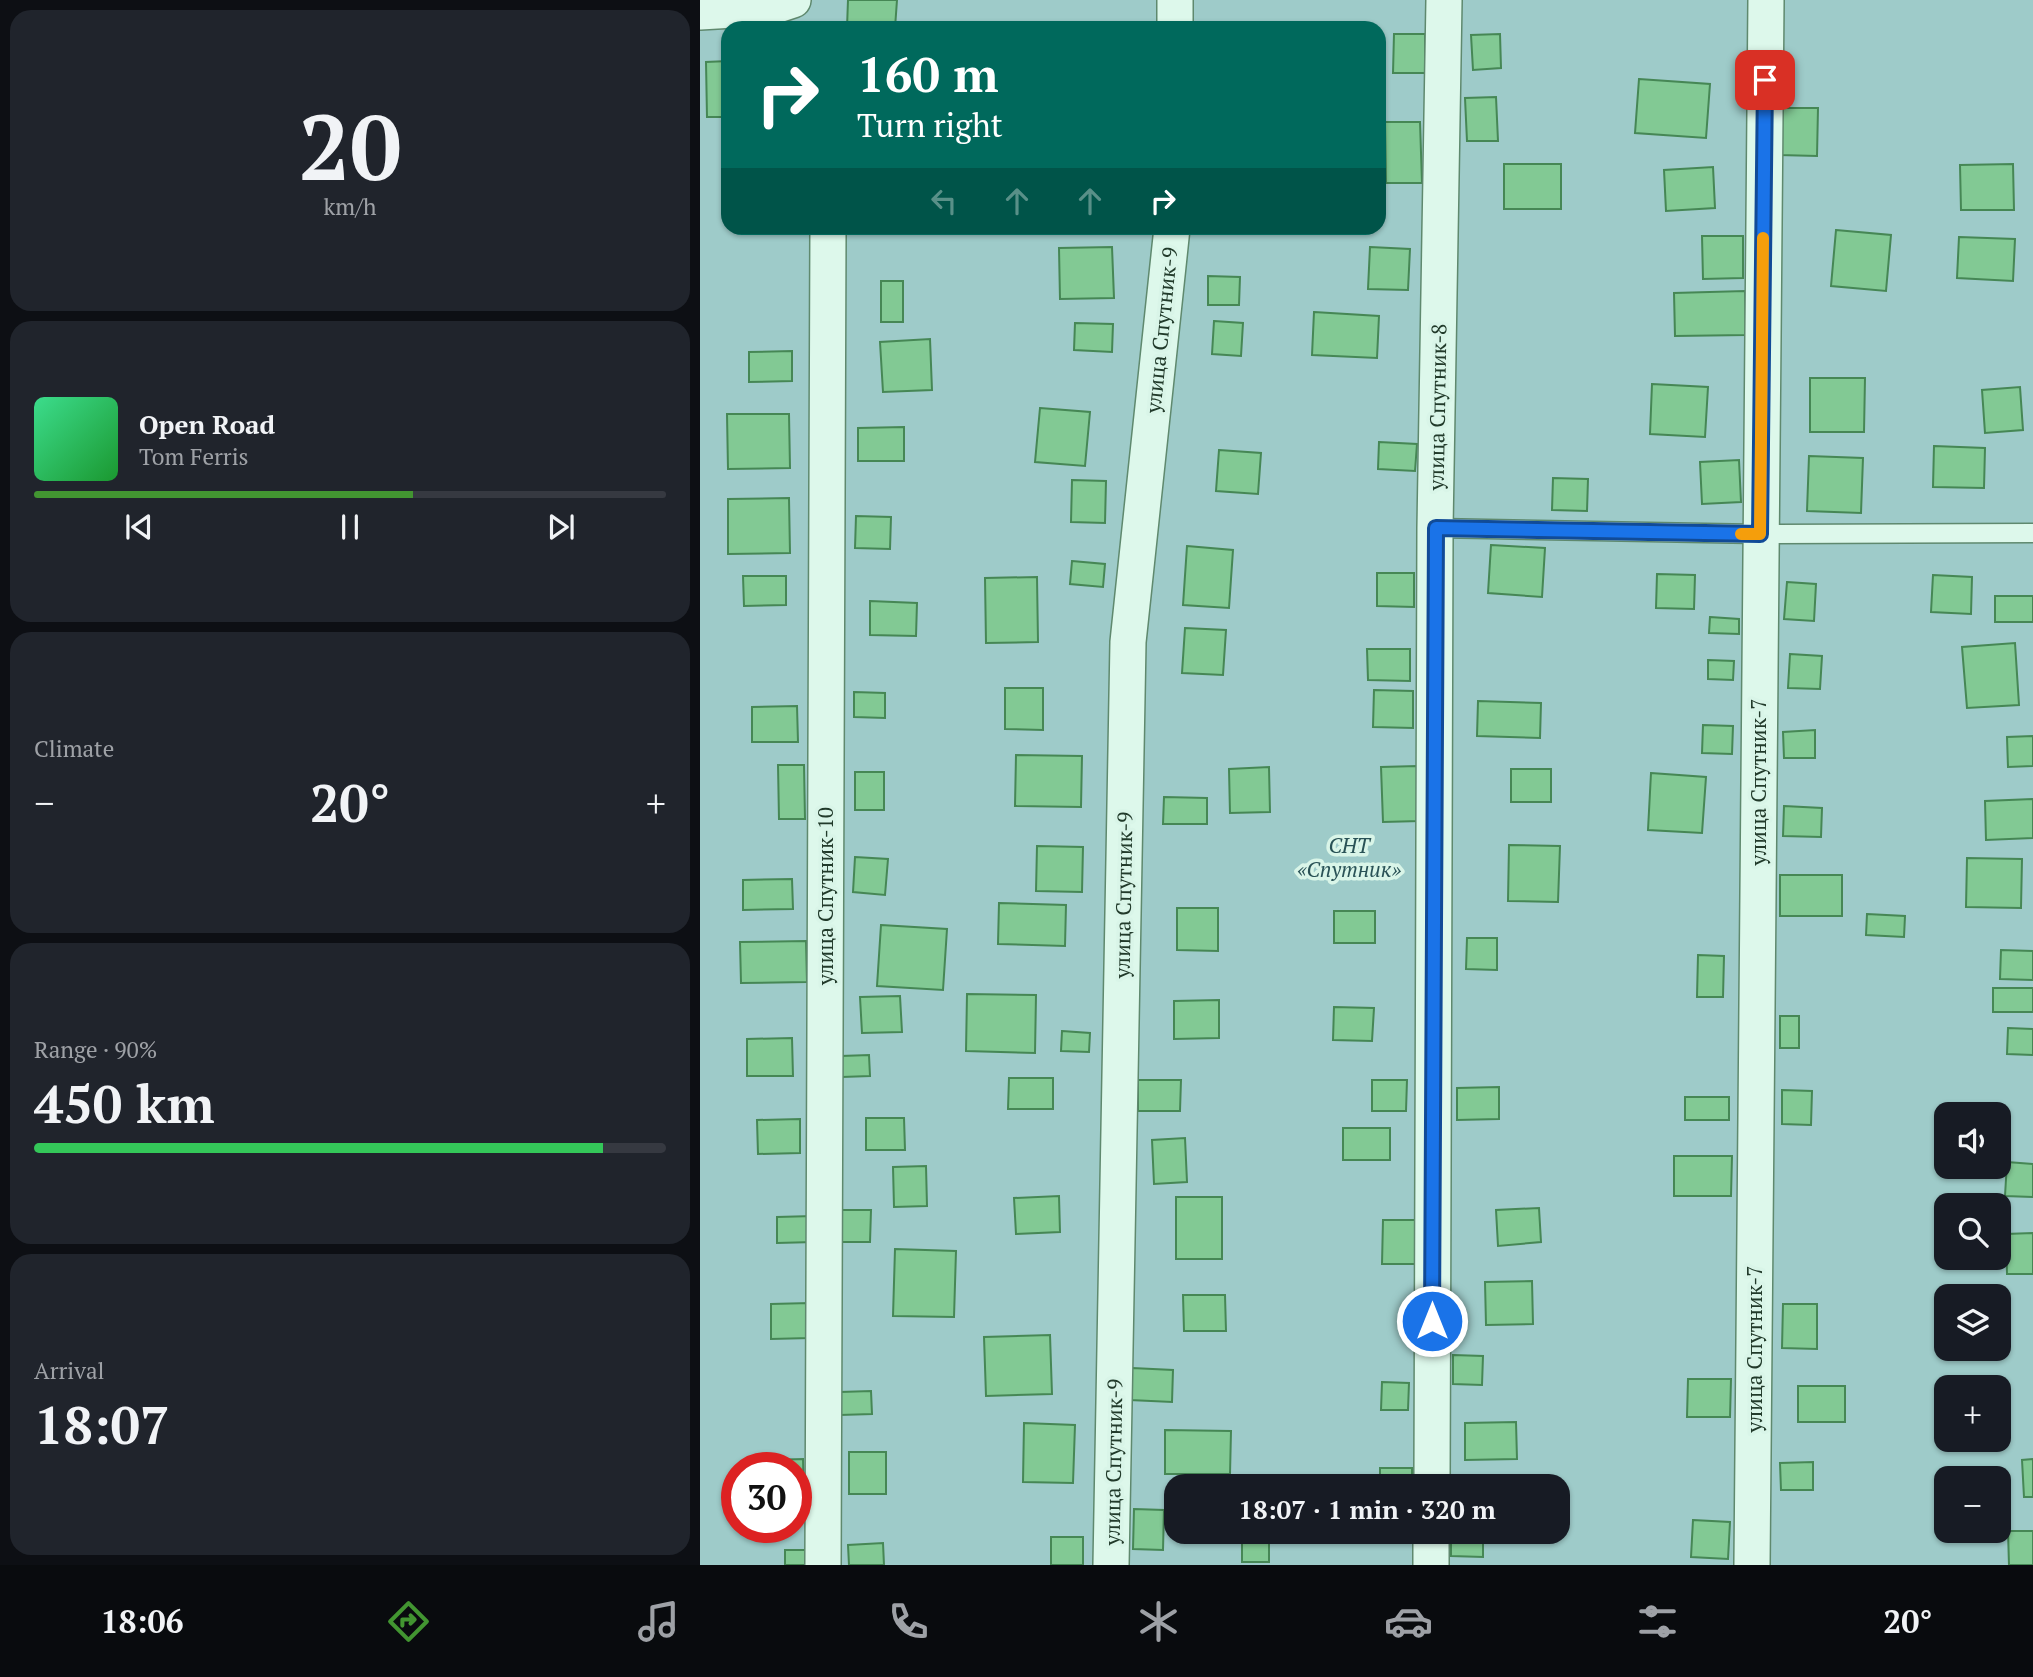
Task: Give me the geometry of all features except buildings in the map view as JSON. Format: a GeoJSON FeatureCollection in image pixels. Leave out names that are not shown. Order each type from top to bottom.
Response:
{"type":"FeatureCollection","features":[{"type":"Feature","properties":{"kind":"street"},"geometry":{"type":"LineString","coordinates":[[700,12],[769,8],[793,0]]}},
{"type":"Feature","properties":{"kind":"street"},"geometry":{"type":"LineString","coordinates":[[1175,0],[1175,21]]}},
{"type":"Feature","properties":{"kind":"street","name":"улица Спутник-8"},"geometry":{"type":"LineString","coordinates":[[1432,1474],[1436,528],[1444,0]]}},
{"type":"Feature","properties":{"kind":"street","name":"улица Спутник-7"},"geometry":{"type":"LineString","coordinates":[[1752,1565],[1766,0]]}},
{"type":"Feature","properties":{"kind":"street","name":"улица Спутник-10"},"geometry":{"type":"LineString","coordinates":[[823,1565],[828,235]]}},
{"type":"Feature","properties":{"kind":"street","name":"улица Спутник-9"},"geometry":{"type":"LineString","coordinates":[[1111,1565],[1128,642],[1171,235]]}},
{"type":"Feature","properties":{"kind":"street"},"geometry":{"type":"LineString","coordinates":[[1431,1565],[1432,1544]]}},
{"type":"Feature","properties":{"kind":"lane"},"geometry":{"type":"LineString","coordinates":[[1436,528],[1760,534],[2033,533]]}},
{"type":"Feature","properties":{"kind":"green space","name":"СНТ «Спутник»"},"geometry":{"type":"Polygon","coordinates":[[[700,0],[2033,0],[2033,1565],[700,1565],[700,0]]]}},
{"type":"Feature","properties":{"kind":"slow traffic"},"geometry":{"type":"LineString","coordinates":[[1741,534],[1760,534],[1763,238]]}},
{"type":"Feature","properties":{"kind":"route"},"geometry":{"type":"LineString","coordinates":[[1432,1321],[1436,528],[1760,534],[1765,80]]}}]}
